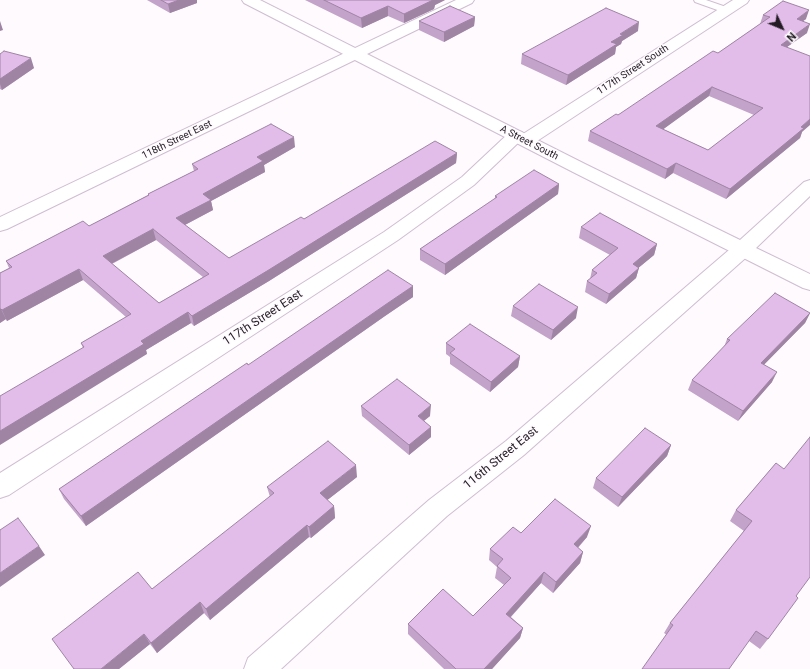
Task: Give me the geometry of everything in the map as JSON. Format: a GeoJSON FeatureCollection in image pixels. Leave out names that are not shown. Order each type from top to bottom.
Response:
{"type":"FeatureCollection","features":[{"type":"Feature","properties":{"kind":"street","name":"A Street South"},"geometry":{"type":"LineString","coordinates":[[249,0],[810,283]]}},
{"type":"Feature","properties":{"kind":"street","name":"118th Street East"},"geometry":{"type":"LineString","coordinates":[[0,225],[467,0]]}},
{"type":"Feature","properties":{"kind":"street","name":"117th Street South"},"geometry":{"type":"LineString","coordinates":[[520,138],[742,0]]}},
{"type":"Feature","properties":{"kind":"street","name":"117th Street East"},"geometry":{"type":"LineString","coordinates":[[0,487],[397,232],[468,181],[520,138]]}},
{"type":"Feature","properties":{"kind":"street","name":"116th Street East"},"geometry":{"type":"LineString","coordinates":[[259,669],[438,508],[515,448],[743,249],[810,186]]}},
{"type":"Feature","properties":{"kind":"lane"},"geometry":{"type":"LineString","coordinates":[[689,0],[699,0],[726,10]]}},
{"type":"Feature","properties":{"kind":"building"},"geometry":{"type":"Polygon","coordinates":[[[161,0],[179,0],[168,4],[161,0]]]}},
{"type":"Feature","properties":{"kind":"building"},"geometry":{"type":"Polygon","coordinates":[[[324,0],[433,0],[404,14],[388,6],[361,18],[324,0]]]}},
{"type":"Feature","properties":{"kind":"building"},"geometry":{"type":"Polygon","coordinates":[[[783,1],[809,10],[797,19],[810,24],[781,45],[810,56],[810,119],[801,127],[804,128],[730,189],[676,163],[667,169],[590,131],[616,114],[618,115],[713,51],[718,53],[770,17],[763,15],[783,1]],[[712,87],[656,126],[708,150],[763,108],[712,87]]]}},
{"type":"Feature","properties":{"kind":"building"},"geometry":{"type":"Polygon","coordinates":[[[450,6],[475,17],[444,32],[419,21],[450,6]]]}},
{"type":"Feature","properties":{"kind":"building"},"geometry":{"type":"Polygon","coordinates":[[[606,8],[639,22],[620,34],[623,35],[611,42],[617,44],[568,75],[522,54],[606,8]]]}},
{"type":"Feature","properties":{"kind":"building"},"geometry":{"type":"Polygon","coordinates":[[[4,51],[31,58],[0,79],[0,54],[4,51]]]}},
{"type":"Feature","properties":{"kind":"building"},"geometry":{"type":"Polygon","coordinates":[[[271,124],[294,137],[257,157],[263,161],[203,194],[211,200],[176,218],[229,258],[301,217],[304,219],[435,141],[457,153],[192,316],[188,312],[141,341],[144,344],[0,431],[0,396],[84,347],[81,343],[131,314],[79,269],[2,310],[0,309],[0,273],[12,267],[6,261],[83,221],[89,226],[198,169],[192,164],[271,124]],[[153,229],[103,256],[159,303],[209,274],[153,229]]]}},
{"type":"Feature","properties":{"kind":"building"},"geometry":{"type":"Polygon","coordinates":[[[534,170],[559,184],[445,264],[420,249],[497,197],[495,196],[534,170]]]}},
{"type":"Feature","properties":{"kind":"building"},"geometry":{"type":"Polygon","coordinates":[[[600,213],[657,244],[633,264],[639,268],[609,294],[587,281],[597,273],[592,270],[618,248],[581,227],[600,213]]]}},
{"type":"Feature","properties":{"kind":"building"},"geometry":{"type":"Polygon","coordinates":[[[388,270],[413,286],[81,516],[59,489],[247,363],[248,365],[388,270]]]}},
{"type":"Feature","properties":{"kind":"building"},"geometry":{"type":"Polygon","coordinates":[[[539,284],[578,307],[553,330],[513,306],[539,284]]]}},
{"type":"Feature","properties":{"kind":"building"},"geometry":{"type":"Polygon","coordinates":[[[775,293],[810,313],[761,363],[777,372],[743,411],[692,380],[730,340],[727,339],[775,293]]]}},
{"type":"Feature","properties":{"kind":"building"},"geometry":{"type":"Polygon","coordinates":[[[470,324],[520,356],[491,382],[450,353],[455,349],[446,343],[470,324]]]}},
{"type":"Feature","properties":{"kind":"building"},"geometry":{"type":"Polygon","coordinates":[[[397,379],[431,405],[418,416],[431,427],[409,445],[361,406],[397,379]]]}},
{"type":"Feature","properties":{"kind":"building"},"geometry":{"type":"Polygon","coordinates":[[[645,428],[671,445],[622,497],[596,478],[645,428]]]}},
{"type":"Feature","properties":{"kind":"building"},"geometry":{"type":"Polygon","coordinates":[[[810,437],[810,577],[796,596],[798,598],[768,639],[756,631],[729,669],[642,669],[673,625],[670,623],[752,521],[736,510],[776,463],[784,469],[810,437]]]}},
{"type":"Feature","properties":{"kind":"building"},"geometry":{"type":"Polygon","coordinates":[[[328,441],[356,465],[320,493],[334,506],[309,527],[307,525],[206,609],[200,602],[151,643],[144,634],[101,669],[74,669],[52,639],[138,572],[152,589],[274,493],[267,487],[328,441]]]}},
{"type":"Feature","properties":{"kind":"building"},"geometry":{"type":"Polygon","coordinates":[[[555,499],[591,526],[574,544],[583,552],[556,582],[544,572],[506,614],[523,628],[484,669],[456,669],[408,624],[443,589],[473,616],[511,578],[497,566],[503,559],[490,549],[513,527],[521,533],[555,499]]]}},
{"type":"Feature","properties":{"kind":"building"},"geometry":{"type":"Polygon","coordinates":[[[18,518],[39,546],[0,573],[0,530],[18,518]]]}}]}
